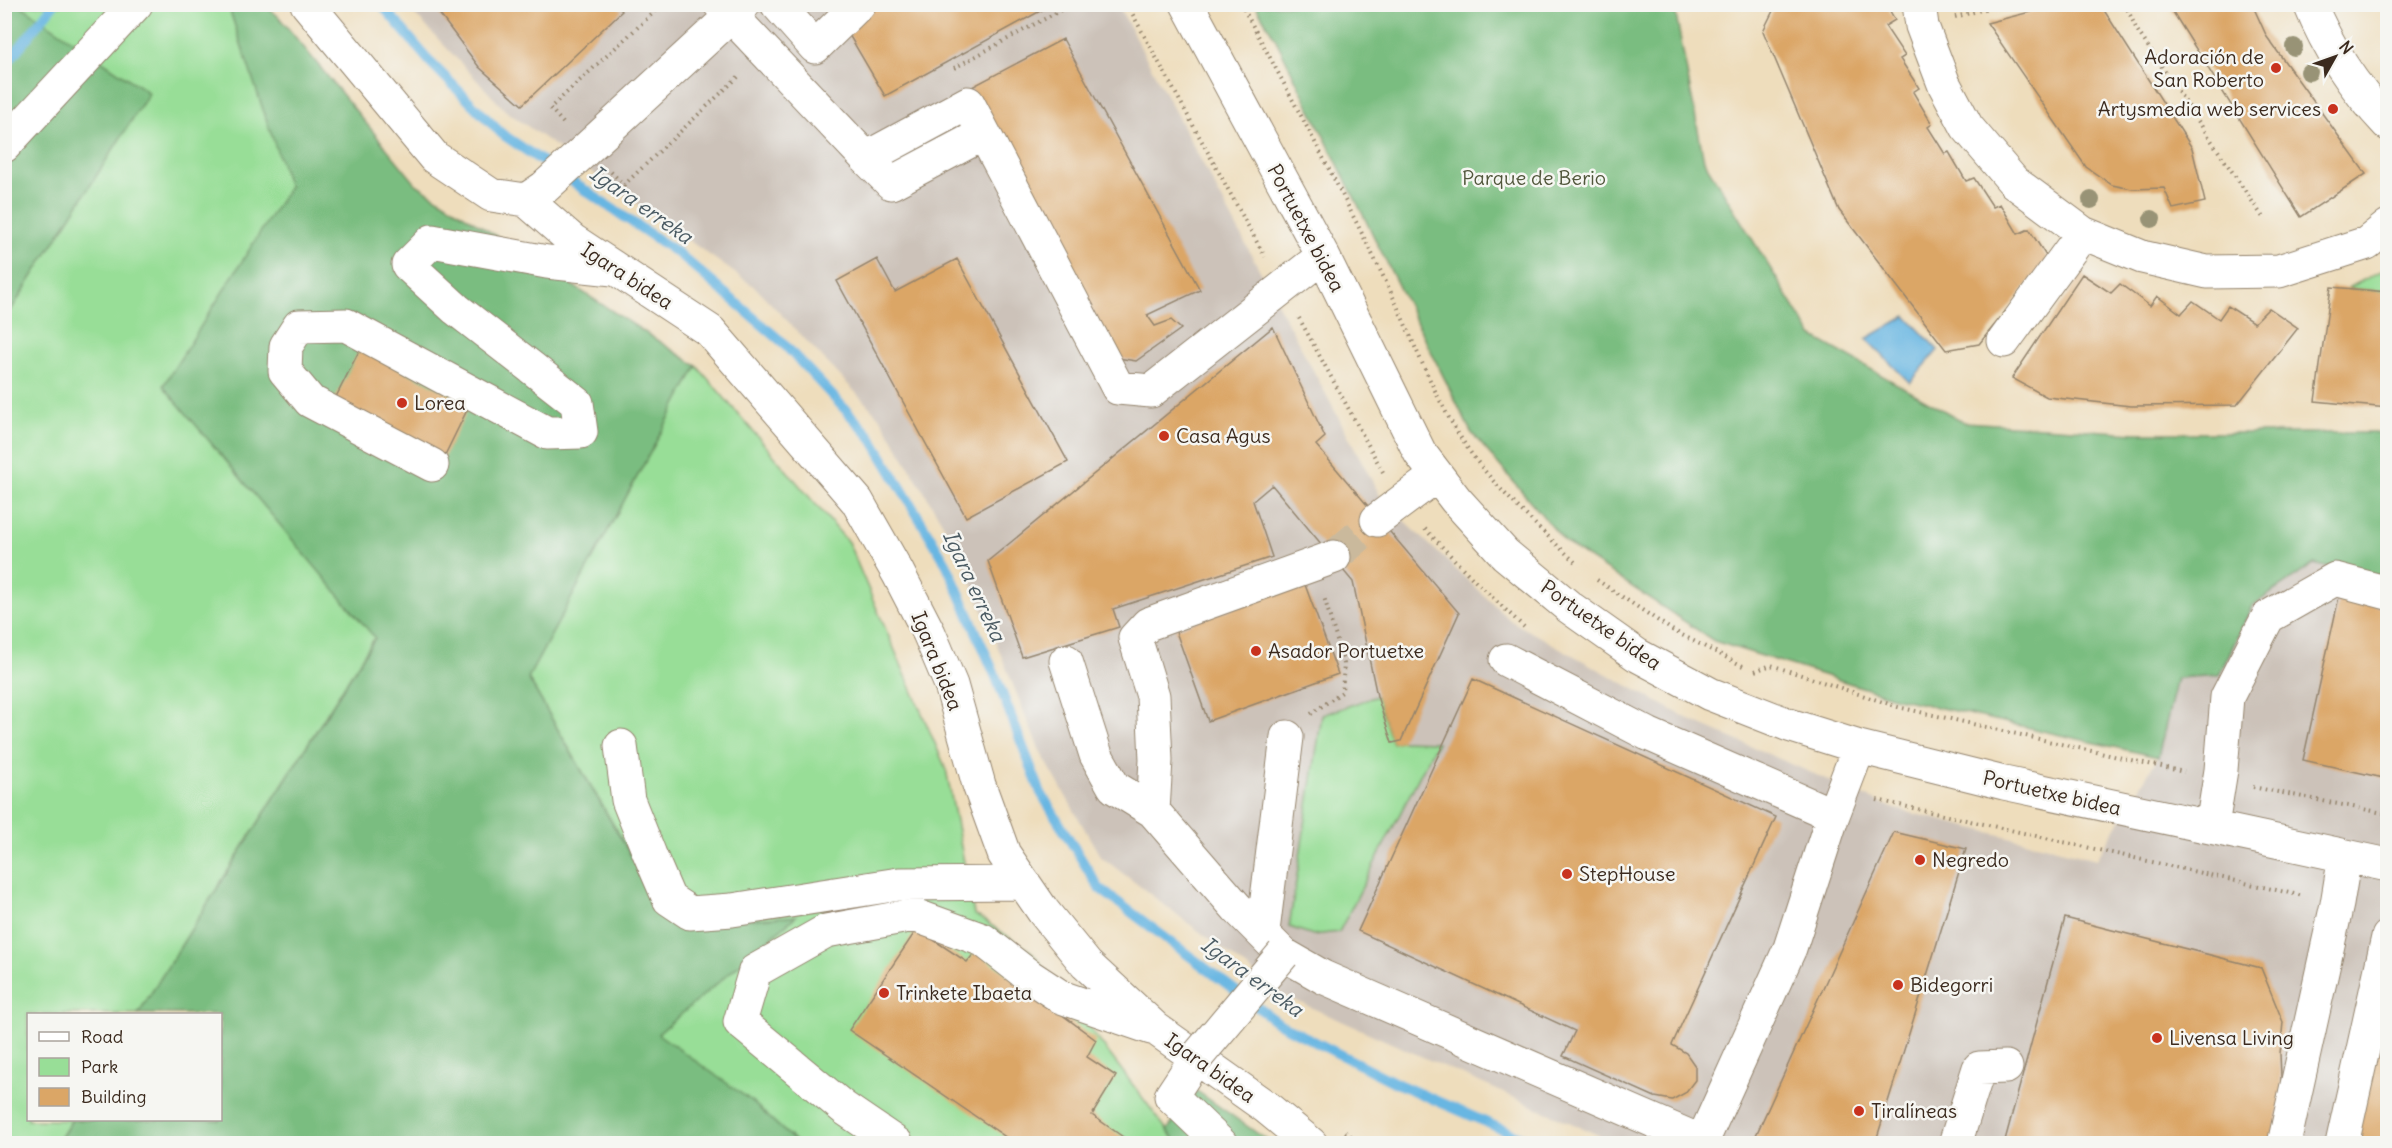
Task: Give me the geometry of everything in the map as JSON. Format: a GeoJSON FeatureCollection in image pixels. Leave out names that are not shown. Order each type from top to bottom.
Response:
{"type":"FeatureCollection","features":[{"type":"Feature","properties":{"kind":"street"},"geometry":{"type":"LineString","coordinates":[[4,146],[136,4]]}},
{"type":"Feature","properties":{"kind":"street"},"geometry":{"type":"LineString","coordinates":[[307,4],[434,157],[492,195],[535,194],[732,9],[765,52],[891,183],[970,141]]}},
{"type":"Feature","properties":{"kind":"street"},"geometry":{"type":"LineString","coordinates":[[777,4],[815,47],[859,4]]}},
{"type":"Feature","properties":{"kind":"street","name":"Portuetxe bidea"},"geometry":{"type":"LineString","coordinates":[[1187,4],[1323,255],[1390,396],[1436,476],[1505,554],[1569,607],[1637,655],[1710,694],[1789,726],[1859,747],[2004,783],[2388,865]]}},
{"type":"Feature","properties":{"kind":"street"},"geometry":{"type":"LineString","coordinates":[[2310,4],[2317,22],[2357,90],[2388,124]]}},
{"type":"Feature","properties":{"kind":"street"},"geometry":{"type":"LineString","coordinates":[[1921,15],[1944,84],[1967,127],[2014,182],[2083,233],[2142,257],[2206,272],[2279,272],[2367,243],[2388,226]]}},
{"type":"Feature","properties":{"kind":"street"},"geometry":{"type":"LineString","coordinates":[[866,158],[968,103],[1118,388],[1151,391],[1323,255]]}},
{"type":"Feature","properties":{"kind":"street","name":"Igara bidea"},"geometry":{"type":"LineString","coordinates":[[535,194],[572,240],[621,270],[710,331],[857,501],[929,633],[951,685],[979,786],[1004,854],[1086,964],[1156,1029],[1266,1107],[1311,1143]]}},
{"type":"Feature","properties":{"kind":"street"},"geometry":{"type":"LineString","coordinates":[[2004,341],[2083,233]]}},
{"type":"Feature","properties":{"kind":"street"},"geometry":{"type":"LineString","coordinates":[[432,465],[310,401],[285,371],[286,346],[299,326],[346,325],[548,433],[581,432],[577,403],[456,309],[408,265],[432,241],[547,262],[621,270]]}},
{"type":"Feature","properties":{"kind":"street"},"geometry":{"type":"LineString","coordinates":[[1389,511],[1436,476]]}},
{"type":"Feature","properties":{"kind":"street"},"geometry":{"type":"LineString","coordinates":[[1153,811],[1156,760],[1153,696],[1135,638],[1148,624],[1324,561]]}},
{"type":"Feature","properties":{"kind":"street"},"geometry":{"type":"LineString","coordinates":[[2212,826],[2227,697],[2268,618],[2335,579],[2388,592]]}},
{"type":"Feature","properties":{"kind":"street"},"geometry":{"type":"LineString","coordinates":[[1506,660],[1648,734],[1837,804]]}},
{"type":"Feature","properties":{"kind":"street"},"geometry":{"type":"LineString","coordinates":[[1066,662],[1096,755],[1114,787],[1153,811],[1237,908],[1273,942],[1323,977],[1702,1142],[1790,948],[1837,804],[1859,747]]}},
{"type":"Feature","properties":{"kind":"street"},"geometry":{"type":"LineString","coordinates":[[1221,1143],[1171,1096],[1273,942],[1287,737]]}},
{"type":"Feature","properties":{"kind":"street"},"geometry":{"type":"LineString","coordinates":[[621,746],[628,800],[650,855],[669,899],[690,913],[732,910],[899,884],[1024,883]]}},
{"type":"Feature","properties":{"kind":"street"},"geometry":{"type":"LineString","coordinates":[[2284,1143],[2337,903],[2345,856]]}},
{"type":"Feature","properties":{"kind":"street"},"geometry":{"type":"LineString","coordinates":[[897,1143],[844,1108],[740,1022],[755,970],[826,931],[914,915],[983,939],[1029,976],[1061,997],[1156,1029]]}},
{"type":"Feature","properties":{"kind":"street"},"geometry":{"type":"LineString","coordinates":[[2342,1143],[2388,937]]}},
{"type":"Feature","properties":{"kind":"street"},"geometry":{"type":"LineString","coordinates":[[1955,1143],[1979,1068],[2006,1067]]}},
{"type":"Feature","properties":{"kind":"path"},"geometry":{"type":"LineString","coordinates":[[663,4],[550,108],[585,149],[624,185],[765,52]]}},
{"type":"Feature","properties":{"kind":"path"},"geometry":{"type":"LineString","coordinates":[[946,72],[1072,4]]}},
{"type":"Feature","properties":{"kind":"path"},"geometry":{"type":"LineString","coordinates":[[1127,4],[1281,287],[1389,511],[1476,582],[1526,629]]}},
{"type":"Feature","properties":{"kind":"path"},"geometry":{"type":"LineString","coordinates":[[1241,4],[1341,190],[1397,304],[1438,399],[1474,456],[1537,526],[1578,565]]}},
{"type":"Feature","properties":{"kind":"path"},"geometry":{"type":"LineString","coordinates":[[1921,15],[2004,4]]}},
{"type":"Feature","properties":{"kind":"path"},"geometry":{"type":"LineString","coordinates":[[2125,4],[2137,30],[2264,219]]}},
{"type":"Feature","properties":{"kind":"path"},"geometry":{"type":"LineString","coordinates":[[1324,561],[1344,664],[1342,692]]}},
{"type":"Feature","properties":{"kind":"path"},"geometry":{"type":"LineString","coordinates":[[1596,579],[1672,630],[1757,673],[1771,665],[1898,707],[2219,780],[2388,814]]}},
{"type":"Feature","properties":{"kind":"path"},"geometry":{"type":"LineString","coordinates":[[1837,804],[2337,903]]}},
{"type":"Feature","properties":{"kind":"shaded area"},"geometry":{"type":"Polygon","coordinates":[[[406,5],[1118,5],[1383,501],[1511,621],[1692,721],[1895,809],[2097,859],[2158,757],[2177,678],[2219,675],[2252,607],[2314,564],[2387,582],[2387,1143],[1616,1143],[1283,995],[1100,856],[1039,749],[958,549],[881,419],[756,288],[506,111],[406,5]]]}},
{"type":"Feature","properties":{"kind":"green space"},"geometry":{"type":"Polygon","coordinates":[[[4,5],[20,5],[149,93],[11,310],[5,311],[4,5]]]}},
{"type":"Feature","properties":{"kind":"green space"},"geometry":{"type":"Polygon","coordinates":[[[20,5],[228,5],[290,187],[164,386],[375,637],[139,1013],[27,1013],[27,1121],[71,1121],[57,1143],[5,1143],[4,311],[11,310],[149,93],[20,5]]]}},
{"type":"Feature","properties":{"kind":"green space"},"geometry":{"type":"Polygon","coordinates":[[[228,5],[264,5],[278,16],[416,184],[697,366],[528,678],[671,925],[796,916],[658,1034],[750,1100],[797,1143],[57,1144],[71,1121],[222,1121],[222,1013],[139,1013],[375,638],[163,386],[289,187],[228,5]]]}},
{"type":"Feature","properties":{"kind":"green space","name":"Parque de Berio"},"geometry":{"type":"Polygon","coordinates":[[[1255,5],[1674,5],[1704,161],[1812,336],[1964,422],[2135,433],[2387,433],[2387,582],[2314,564],[2252,606],[2219,675],[2177,678],[2158,757],[1897,698],[1714,641],[1566,543],[1471,432],[1274,36],[1255,5]]]}},
{"type":"Feature","properties":{"kind":"green space"},"geometry":{"type":"Polygon","coordinates":[[[2387,268],[2387,292],[2348,288],[2387,268]]]}},
{"type":"Feature","properties":{"kind":"green space"},"geometry":{"type":"Polygon","coordinates":[[[697,366],[848,542],[946,769],[974,914],[1032,952],[1177,1143],[797,1143],[750,1100],[657,1034],[795,917],[672,925],[528,678],[697,366]]]}},
{"type":"Feature","properties":{"kind":"green space"},"geometry":{"type":"Polygon","coordinates":[[[1377,696],[1392,743],[1437,742],[1339,932],[1313,935],[1289,927],[1322,715],[1377,696]]]}},
{"type":"Feature","properties":{"kind":"green space"},"geometry":{"type":"Polygon","coordinates":[[[1197,1091],[1271,1143],[1177,1143],[1167,1130],[1197,1091]]]}},
{"type":"Feature","properties":{"kind":"water"},"geometry":{"type":"Polygon","coordinates":[[[1906,316],[1938,350],[1910,383],[1866,339],[1906,316]]]}},
{"type":"Feature","properties":{"kind":"building"},"geometry":{"type":"Polygon","coordinates":[[[432,4],[616,4],[622,11],[522,105],[479,67],[432,4]]]}},
{"type":"Feature","properties":{"kind":"building"},"geometry":{"type":"Polygon","coordinates":[[[871,4],[1053,4],[885,96],[845,28],[871,4]]]}},
{"type":"Feature","properties":{"kind":"building"},"geometry":{"type":"Polygon","coordinates":[[[1790,4],[1886,4],[1895,20],[1885,26],[1905,56],[1900,59],[1919,88],[1913,92],[1932,124],[1928,127],[1945,154],[1949,152],[1966,181],[1974,178],[1993,207],[2000,204],[2018,234],[2029,229],[2048,259],[1979,344],[1946,350],[1839,210],[1763,31],[1775,7],[1790,4]]]}},
{"type":"Feature","properties":{"kind":"building"},"geometry":{"type":"Polygon","coordinates":[[[2062,4],[2100,4],[2192,148],[2205,202],[2173,209],[2164,188],[2132,189],[2112,185],[2086,167],[1987,23],[2062,4]]]}},
{"type":"Feature","properties":{"kind":"building"},"geometry":{"type":"Polygon","coordinates":[[[2168,4],[2252,4],[2267,37],[2366,174],[2301,217],[2168,4]]]}},
{"type":"Feature","properties":{"kind":"building"},"geometry":{"type":"Polygon","coordinates":[[[1063,39],[1200,290],[1147,315],[1155,326],[1171,320],[1181,329],[1136,361],[1118,358],[970,88],[1063,39]]]}},
{"type":"Feature","properties":{"kind":"building"},"geometry":{"type":"Polygon","coordinates":[[[877,259],[895,292],[957,259],[1068,462],[966,517],[837,281],[877,259]]]}},
{"type":"Feature","properties":{"kind":"building"},"geometry":{"type":"Polygon","coordinates":[[[2082,274],[2111,293],[2120,284],[2150,306],[2157,296],[2181,314],[2193,301],[2219,319],[2228,306],[2254,323],[2269,308],[2298,328],[2237,405],[2131,406],[2047,397],[2012,378],[2082,274]]]}},
{"type":"Feature","properties":{"kind":"building"},"geometry":{"type":"Polygon","coordinates":[[[2331,287],[2388,292],[2388,408],[2315,401],[2331,287]]]}},
{"type":"Feature","properties":{"kind":"building"},"geometry":{"type":"Polygon","coordinates":[[[1273,327],[1325,437],[1316,445],[1459,613],[1401,741],[1392,743],[1377,696],[1353,582],[1272,485],[1253,501],[1272,557],[1113,609],[1119,627],[1022,657],[988,561],[1273,327]]]}},
{"type":"Feature","properties":{"kind":"building","name":"Lorea"},"geometry":{"type":"Polygon","coordinates":[[[360,349],[470,404],[444,457],[333,403],[360,349]]]}},
{"type":"Feature","properties":{"kind":"building","name":"Asador Portuetxe"},"geometry":{"type":"Polygon","coordinates":[[[1304,582],[1338,674],[1208,721],[1175,629],[1304,582]]]}},
{"type":"Feature","properties":{"kind":"building"},"geometry":{"type":"Polygon","coordinates":[[[2339,597],[2388,608],[2388,779],[2303,760],[2339,597]]]}},
{"type":"Feature","properties":{"kind":"building","name":"StepHouse"},"geometry":{"type":"Polygon","coordinates":[[[1473,679],[1776,817],[1672,1045],[1686,1053],[1695,1066],[1695,1080],[1685,1093],[1672,1100],[1655,1097],[1563,1056],[1575,1031],[1358,931],[1473,679]]]}},
{"type":"Feature","properties":{"kind":"building"},"geometry":{"type":"Polygon","coordinates":[[[1894,832],[1966,849],[1875,1144],[1752,1144],[1894,832]]]}},
{"type":"Feature","properties":{"kind":"building","name":"Livensa Living"},"geometry":{"type":"Polygon","coordinates":[[[2065,918],[2261,968],[2283,1022],[2280,1054],[2282,1098],[2271,1144],[2004,1144],[2065,918]]]}},
{"type":"Feature","properties":{"kind":"building"},"geometry":{"type":"Polygon","coordinates":[[[917,929],[967,962],[976,951],[1096,1040],[1087,1057],[1116,1076],[1092,1115],[1133,1144],[1016,1144],[849,1030],[917,929]]]}},
{"type":"Feature","properties":{"kind":"building"},"geometry":{"type":"Polygon","coordinates":[[[2388,1000],[2388,1144],[2353,1142],[2388,1000]]]}},
{"type":"Feature","properties":{"kind":"waterway"},"geometry":{"type":"LineString","coordinates":[[4,67],[54,4]]}},
{"type":"Feature","properties":{"kind":"waterway","name":"Igara erreka"},"geometry":{"type":"LineString","coordinates":[[381,4],[430,62],[502,134],[679,254],[781,341],[870,436],[946,563],[995,675],[1041,793],[1099,888],[1280,1024],[1398,1084],[1536,1144]]}},
{"type":"Feature","properties":{"kind":"tunnel"},"geometry":{"type":"LineString","coordinates":[[1334,557],[1377,520]]}},
{"type":"Feature","properties":{"kind":"place","name":"Adoración de San Roberto"},"geometry":{"type":"Point","coordinates":[2276,68]}},
{"type":"Feature","properties":{"kind":"place","name":"Artysmedia web services"},"geometry":{"type":"Point","coordinates":[2333,109]}},
{"type":"Feature","properties":{"kind":"place","name":"Lorea"},"geometry":{"type":"Point","coordinates":[402,403]}},
{"type":"Feature","properties":{"kind":"place","name":"Casa Agus"},"geometry":{"type":"Point","coordinates":[1164,436]}},
{"type":"Feature","properties":{"kind":"place","name":"Asador Portuetxe"},"geometry":{"type":"Point","coordinates":[1256,651]}},
{"type":"Feature","properties":{"kind":"place","name":"Negredo"},"geometry":{"type":"Point","coordinates":[1920,860]}},
{"type":"Feature","properties":{"kind":"place","name":"StepHouse"},"geometry":{"type":"Point","coordinates":[1567,874]}},
{"type":"Feature","properties":{"kind":"place","name":"Bidegorri"},"geometry":{"type":"Point","coordinates":[1898,985]}},
{"type":"Feature","properties":{"kind":"place","name":"Trinkete Ibaeta"},"geometry":{"type":"Point","coordinates":[884,993]}},
{"type":"Feature","properties":{"kind":"place","name":"Livensa Living"},"geometry":{"type":"Point","coordinates":[2157,1038]}},
{"type":"Feature","properties":{"kind":"place","name":"Tiralíneas"},"geometry":{"type":"Point","coordinates":[1859,1111]}}]}
